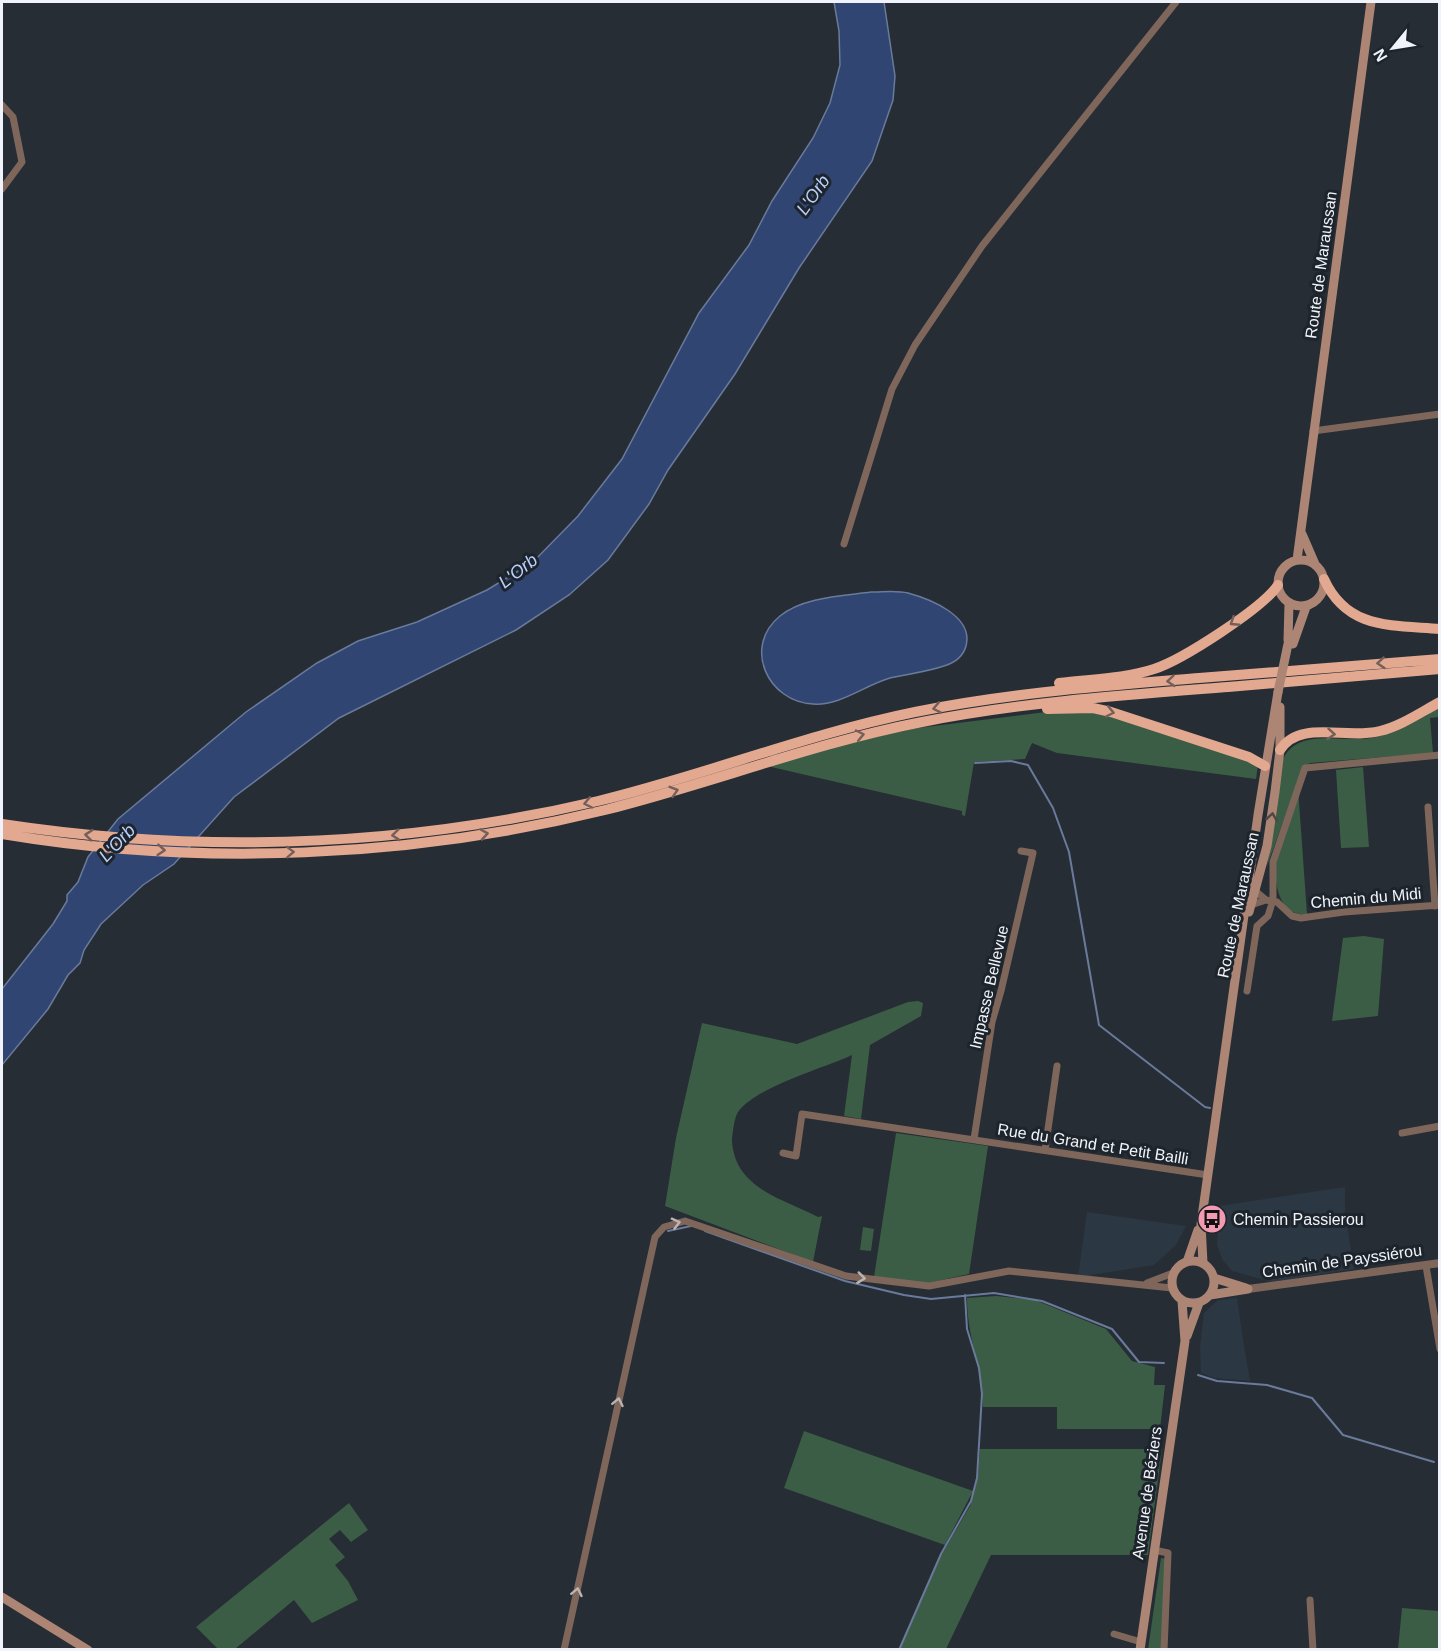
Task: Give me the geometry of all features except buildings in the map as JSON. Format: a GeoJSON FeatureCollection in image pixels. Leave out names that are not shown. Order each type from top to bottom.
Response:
{"type":"FeatureCollection","features":[{"type":"Feature","properties":{"kind":"highway"},"geometry":{"type":"LineString","coordinates":[[1324,579],[1331,594],[1341,606],[1361,619],[1440,629]]}},
{"type":"Feature","properties":{"kind":"highway"},"geometry":{"type":"LineString","coordinates":[[995,698],[1010,690],[1116,677],[1165,665],[1266,600],[1278,585]]}},
{"type":"Feature","properties":{"kind":"highway"},"geometry":{"type":"LineString","coordinates":[[231,848],[385,837],[500,821],[643,789],[860,724],[995,698],[1440,658]]}},
{"type":"Feature","properties":{"kind":"highway"},"geometry":{"type":"LineString","coordinates":[[2,834],[231,848],[387,847],[503,831],[646,799],[844,738],[990,710],[1100,697],[1440,669]]}},
{"type":"Feature","properties":{"kind":"highway"},"geometry":{"type":"LineString","coordinates":[[1280,750],[1294,735],[1306,732],[1358,735],[1382,730],[1440,702]]}},
{"type":"Feature","properties":{"kind":"highway"},"geometry":{"type":"LineString","coordinates":[[990,710],[1007,714],[1074,708],[1111,712],[1249,757],[1265,766]]}},
{"type":"Feature","properties":{"kind":"highway"},"geometry":{"type":"LineString","coordinates":[[2,824],[62,837]]}},
{"type":"Feature","properties":{"kind":"main road","name":"Route de Maraussan"},"geometry":{"type":"LineString","coordinates":[[1297,560],[1303,500],[1371,2]]}},
{"type":"Feature","properties":{"kind":"main road","name":"Route de Maraussan"},"geometry":{"type":"LineString","coordinates":[[1301,532],[1315,564]]}},
{"type":"Feature","properties":{"kind":"main road"},"geometry":{"type":"LineString","coordinates":[[1297,560],[1315,564],[1324,579],[1325,586],[1318,600],[1306,607],[1289,604],[1279,592],[1278,585],[1285,566],[1297,560]]}},
{"type":"Feature","properties":{"kind":"main road","name":"Route de Maraussan"},"geometry":{"type":"LineString","coordinates":[[1289,604],[1291,644]]}},
{"type":"Feature","properties":{"kind":"main road","name":"Route de Maraussan"},"geometry":{"type":"LineString","coordinates":[[1233,997],[1265,766],[1291,644],[1306,607]]}},
{"type":"Feature","properties":{"kind":"main road","name":"Route de Maraussan"},"geometry":{"type":"LineString","coordinates":[[1233,997],[1254,891],[1267,846],[1280,750],[1280,692]]}},
{"type":"Feature","properties":{"kind":"main road"},"geometry":{"type":"LineString","coordinates":[[1201,1224],[1187,1262],[1173,1273],[1172,1288],[1182,1301],[1199,1303],[1210,1295],[1214,1278],[1203,1263],[1201,1224],[1233,997]]}},
{"type":"Feature","properties":{"kind":"main road"},"geometry":{"type":"LineString","coordinates":[[1187,1262],[1203,1263]]}},
{"type":"Feature","properties":{"kind":"main road","name":"Chemin de Payssiérou"},"geometry":{"type":"LineString","coordinates":[[1214,1278],[1248,1288]]}},
{"type":"Feature","properties":{"kind":"main road","name":"Chemin de Payssiérou"},"geometry":{"type":"LineString","coordinates":[[1210,1295],[1248,1288]]}},
{"type":"Feature","properties":{"kind":"main road","name":"Avenue de Béziers"},"geometry":{"type":"LineString","coordinates":[[1182,1301],[1185,1341]]}},
{"type":"Feature","properties":{"kind":"main road","name":"Avenue de Béziers"},"geometry":{"type":"LineString","coordinates":[[1140,1646],[1185,1341],[1199,1303]]}},
{"type":"Feature","properties":{"kind":"main road"},"geometry":{"type":"LineString","coordinates":[[2,1598],[88,1650]]}},
{"type":"Feature","properties":{"kind":"street"},"geometry":{"type":"LineString","coordinates":[[843,544],[848,536],[885,407],[915,345],[982,246],[1176,2]]}},
{"type":"Feature","properties":{"kind":"street"},"geometry":{"type":"LineString","coordinates":[[2,105],[13,117],[22,162],[2,189]]}},
{"type":"Feature","properties":{"kind":"street"},"geometry":{"type":"LineString","coordinates":[[1313,431],[1440,414]]}},
{"type":"Feature","properties":{"kind":"street"},"geometry":{"type":"LineString","coordinates":[[1247,991],[1257,926],[1268,916],[1273,862],[1305,768],[1440,755]]}},
{"type":"Feature","properties":{"kind":"street"},"geometry":{"type":"LineString","coordinates":[[1428,807],[1437,905]]}},
{"type":"Feature","properties":{"kind":"street","name":"Impasse Bellevue"},"geometry":{"type":"LineString","coordinates":[[974,1139],[992,1022],[1002,991],[1033,853],[1021,851]]}},
{"type":"Feature","properties":{"kind":"street","name":"Chemin du Midi"},"geometry":{"type":"LineString","coordinates":[[1254,891],[1292,916],[1301,918],[1437,905]]}},
{"type":"Feature","properties":{"kind":"street"},"geometry":{"type":"LineString","coordinates":[[1251,905],[1269,900]]}},
{"type":"Feature","properties":{"kind":"street"},"geometry":{"type":"LineString","coordinates":[[1046,1150],[1056,1066]]}},
{"type":"Feature","properties":{"kind":"street","name":"Rue du Grand et Petit Bailli"},"geometry":{"type":"LineString","coordinates":[[783,1153],[796,1156],[802,1114],[1208,1175]]}},
{"type":"Feature","properties":{"kind":"street"},"geometry":{"type":"LineString","coordinates":[[1402,1133],[1440,1126]]}},
{"type":"Feature","properties":{"kind":"street"},"geometry":{"type":"LineString","coordinates":[[564,1650],[652,1248],[655,1237],[664,1227],[685,1221],[846,1276],[929,1286],[1009,1272],[1172,1288]]}},
{"type":"Feature","properties":{"kind":"street","name":"Chemin de Payssiérou"},"geometry":{"type":"LineString","coordinates":[[1248,1288],[1440,1263]]}},
{"type":"Feature","properties":{"kind":"street"},"geometry":{"type":"LineString","coordinates":[[1426,1266],[1440,1349]]}},
{"type":"Feature","properties":{"kind":"street"},"geometry":{"type":"LineString","coordinates":[[1145,1284],[1173,1273]]}},
{"type":"Feature","properties":{"kind":"street"},"geometry":{"type":"LineString","coordinates":[[1154,1550],[1168,1553],[1164,1650]]}},
{"type":"Feature","properties":{"kind":"street"},"geometry":{"type":"LineString","coordinates":[[1310,1600],[1313,1650]]}},
{"type":"Feature","properties":{"kind":"street"},"geometry":{"type":"LineString","coordinates":[[1114,1634],[1140,1646]]}},
{"type":"Feature","properties":{"kind":"shaded area"},"geometry":{"type":"Polygon","coordinates":[[[1345,1187],[1345,1212],[1354,1269],[1272,1282],[1232,1271],[1222,1259],[1217,1245],[1219,1206],[1345,1187]]]}},
{"type":"Feature","properties":{"kind":"shaded area"},"geometry":{"type":"Polygon","coordinates":[[[1087,1212],[1186,1226],[1176,1245],[1154,1265],[1091,1275],[1090,1278],[1078,1277],[1087,1212]]]}},
{"type":"Feature","properties":{"kind":"shaded area"},"geometry":{"type":"Polygon","coordinates":[[[1237,1298],[1250,1381],[1215,1378],[1201,1373],[1200,1347],[1204,1313],[1218,1300],[1237,1298]]]}},
{"type":"Feature","properties":{"kind":"green space"},"geometry":{"type":"Polygon","coordinates":[[[1439,708],[1439,717],[1430,718],[1433,753],[1310,763],[1303,767],[1267,866],[1283,759],[1291,749],[1300,742],[1312,739],[1364,739],[1384,735],[1409,725],[1439,708]]]}},
{"type":"Feature","properties":{"kind":"green space"},"geometry":{"type":"Polygon","coordinates":[[[1054,711],[1096,712],[1258,764],[1256,779],[1057,753],[1032,743],[1025,759],[974,762],[965,816],[962,815],[962,811],[767,766],[869,738],[918,728],[1054,711]]]}},
{"type":"Feature","properties":{"kind":"green space"},"geometry":{"type":"Polygon","coordinates":[[[1363,767],[1369,847],[1341,848],[1336,770],[1363,767]]]}},
{"type":"Feature","properties":{"kind":"green space"},"geometry":{"type":"Polygon","coordinates":[[[1298,788],[1307,914],[1298,914],[1285,905],[1278,891],[1275,874],[1275,866],[1298,788]]]}},
{"type":"Feature","properties":{"kind":"green space"},"geometry":{"type":"Polygon","coordinates":[[[1364,936],[1384,939],[1378,1016],[1332,1021],[1343,938],[1364,936]]]}},
{"type":"Feature","properties":{"kind":"green space"},"geometry":{"type":"Polygon","coordinates":[[[908,1002],[923,1003],[921,1016],[870,1045],[861,1119],[844,1116],[852,1055],[774,1087],[747,1103],[738,1112],[732,1144],[743,1173],[771,1195],[818,1217],[822,1216],[813,1262],[665,1206],[676,1138],[702,1023],[797,1044],[908,1002]]]}},
{"type":"Feature","properties":{"kind":"green space"},"geometry":{"type":"Polygon","coordinates":[[[896,1133],[988,1146],[969,1274],[928,1283],[874,1277],[896,1133]]]}},
{"type":"Feature","properties":{"kind":"green space"},"geometry":{"type":"Polygon","coordinates":[[[863,1227],[874,1229],[871,1251],[860,1250],[863,1227]]]}},
{"type":"Feature","properties":{"kind":"green space"},"geometry":{"type":"Polygon","coordinates":[[[996,1296],[1035,1300],[1106,1329],[1132,1361],[1155,1367],[1154,1385],[1165,1385],[1160,1429],[1057,1429],[1057,1407],[983,1407],[980,1379],[969,1326],[967,1298],[996,1296]]]}},
{"type":"Feature","properties":{"kind":"green space"},"geometry":{"type":"Polygon","coordinates":[[[804,1431],[973,1491],[945,1545],[784,1488],[804,1431]]]}},
{"type":"Feature","properties":{"kind":"green space"},"geometry":{"type":"Polygon","coordinates":[[[980,1449],[1162,1449],[1148,1555],[991,1555],[946,1649],[900,1649],[941,1556],[970,1506],[978,1476],[980,1449]]]}},
{"type":"Feature","properties":{"kind":"green space"},"geometry":{"type":"Polygon","coordinates":[[[349,1503],[368,1530],[351,1542],[340,1530],[329,1539],[345,1557],[335,1565],[348,1581],[358,1600],[312,1623],[294,1600],[235,1649],[218,1649],[196,1627],[349,1503]]]}},
{"type":"Feature","properties":{"kind":"green space"},"geometry":{"type":"Polygon","coordinates":[[[1161,1558],[1166,1559],[1162,1649],[1148,1650],[1161,1558]]]}},
{"type":"Feature","properties":{"kind":"green space"},"geometry":{"type":"Polygon","coordinates":[[[1402,1608],[1439,1611],[1439,1649],[1398,1649],[1402,1608]]]}},
{"type":"Feature","properties":{"kind":"water","name":"L'Orb"},"geometry":{"type":"Polygon","coordinates":[[[834,2],[884,2],[895,76],[893,100],[872,161],[799,268],[735,374],[668,470],[649,504],[608,560],[569,595],[516,630],[339,718],[234,797],[174,864],[143,885],[101,924],[84,950],[80,963],[68,975],[48,1009],[2,1065],[2,989],[53,924],[67,901],[67,895],[78,882],[88,857],[118,819],[246,712],[317,663],[358,641],[417,622],[487,590],[533,562],[578,516],[622,459],[699,313],[749,245],[772,201],[813,138],[830,103],[840,65],[839,31],[834,2]]]}},
{"type":"Feature","properties":{"kind":"water"},"geometry":{"type":"Polygon","coordinates":[[[871,592],[908,593],[948,610],[957,618],[967,635],[963,653],[948,665],[890,678],[833,702],[813,704],[797,701],[784,694],[765,671],[762,657],[763,643],[769,629],[780,616],[811,601],[871,592]]]}},
{"type":"Feature","properties":{"kind":"waterway"},"geometry":{"type":"LineString","coordinates":[[975,763],[1011,761],[1028,765],[1053,808],[1069,852],[1099,1025],[1205,1107],[1210,1108]]}},
{"type":"Feature","properties":{"kind":"waterway"},"geometry":{"type":"LineString","coordinates":[[668,1231],[691,1226]]}},
{"type":"Feature","properties":{"kind":"waterway"},"geometry":{"type":"LineString","coordinates":[[705,1231],[845,1281],[904,1295],[931,1299],[994,1293],[1042,1301],[1112,1329],[1139,1362],[1164,1363]]}},
{"type":"Feature","properties":{"kind":"waterway"},"geometry":{"type":"LineString","coordinates":[[899,1650],[941,1554],[971,1501],[977,1478],[982,1394],[979,1368],[967,1329],[965,1295]]}},
{"type":"Feature","properties":{"kind":"waterway"},"geometry":{"type":"LineString","coordinates":[[1198,1375],[1217,1381],[1267,1385],[1312,1398],[1343,1435],[1434,1462]]}},
{"type":"Feature","properties":{"kind":"place","name":"Chemin Passierou"},"geometry":{"type":"Point","coordinates":[1212,1219]}}]}
